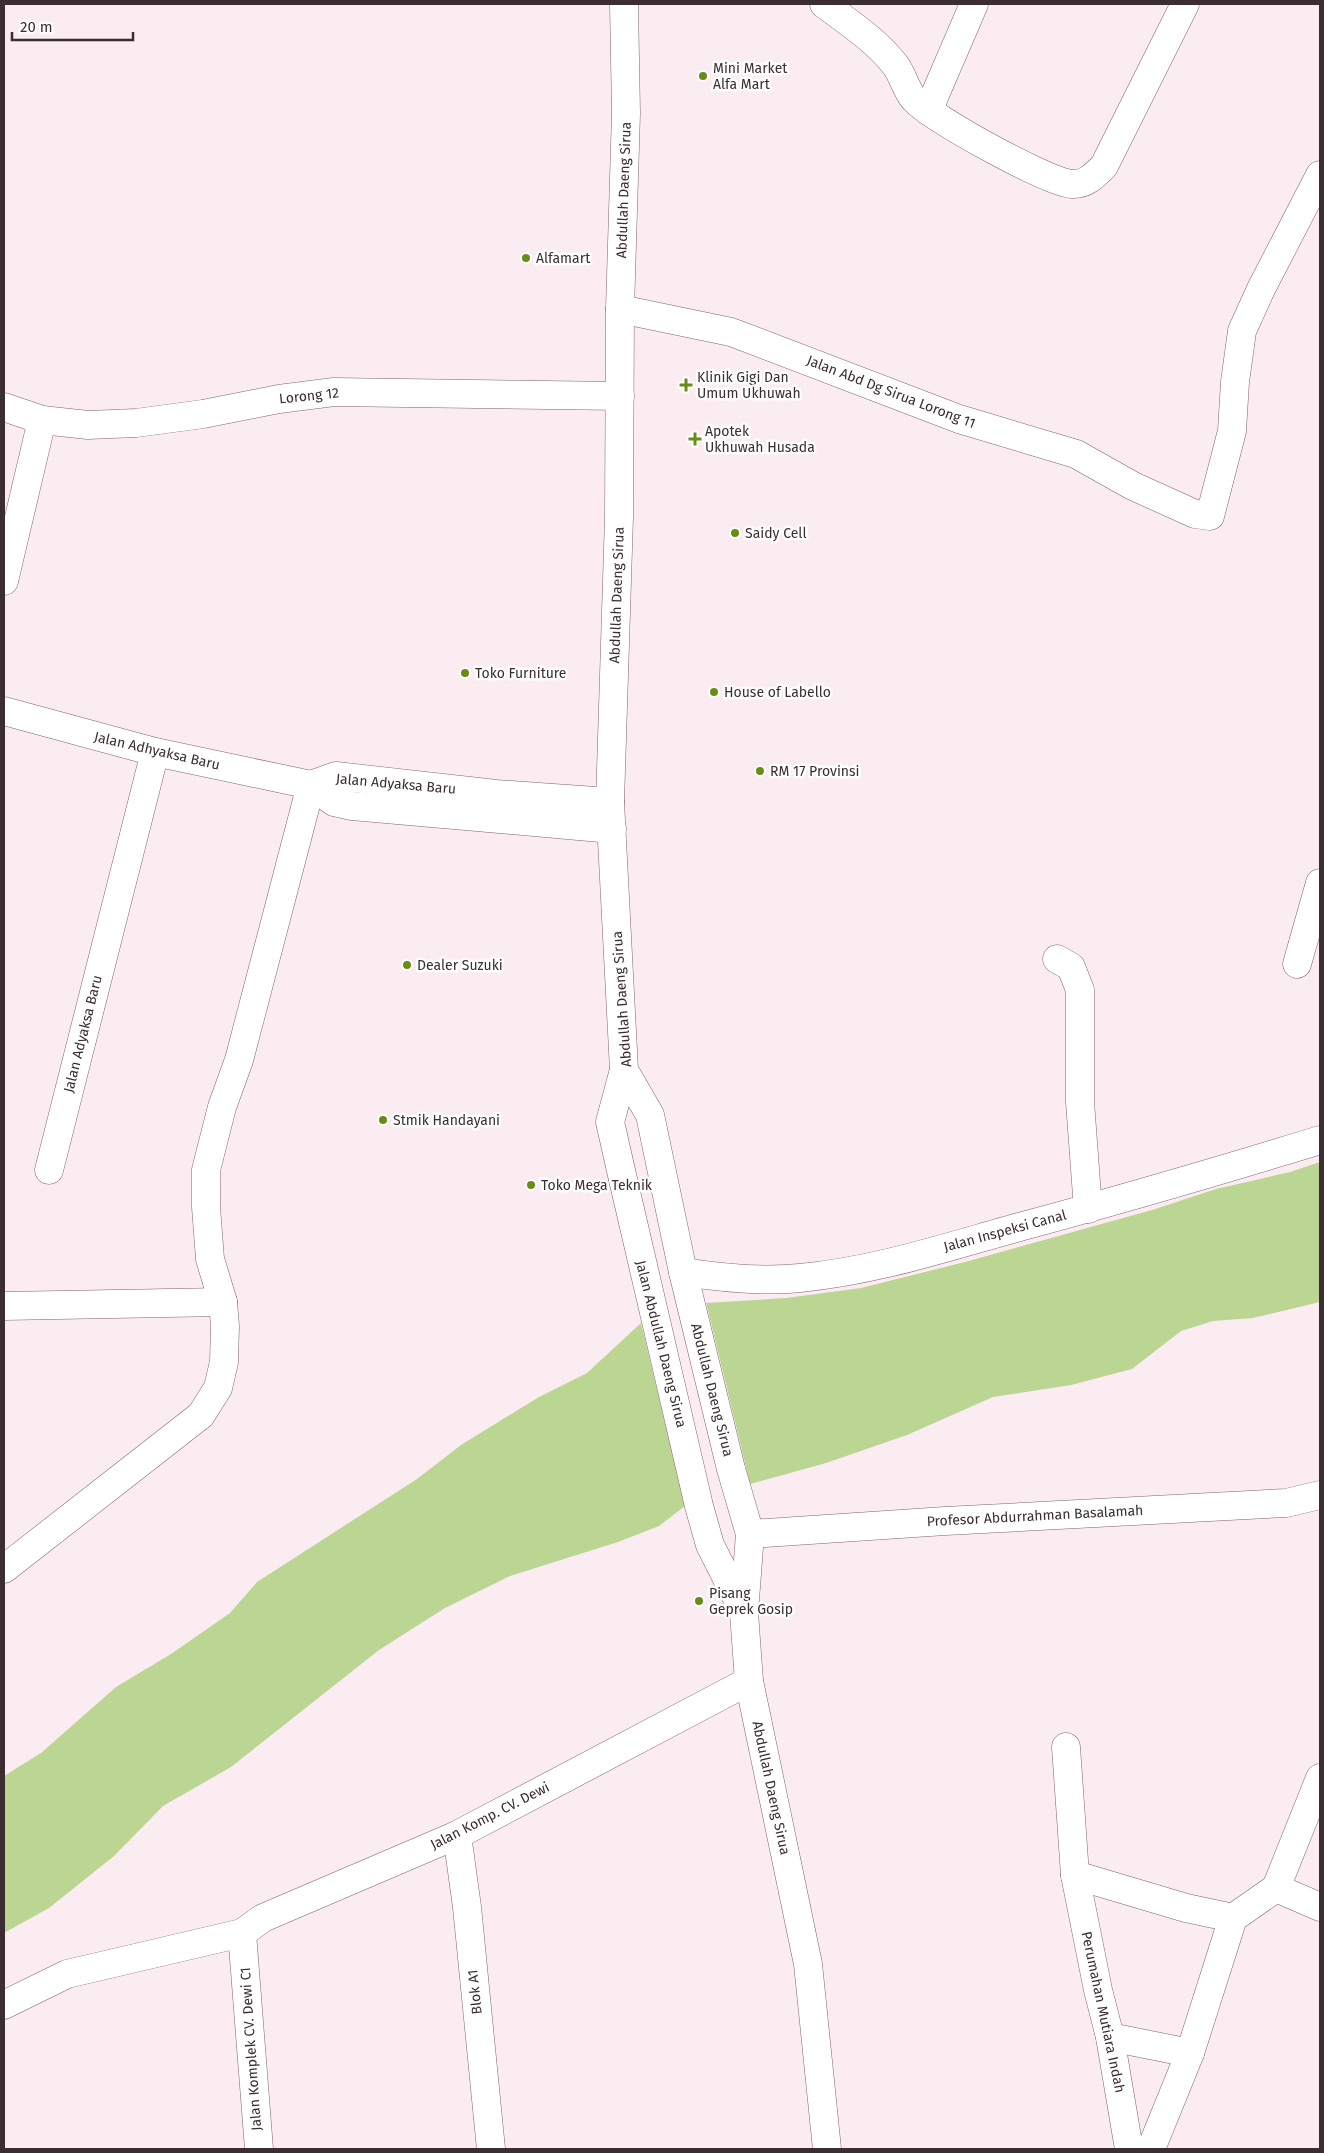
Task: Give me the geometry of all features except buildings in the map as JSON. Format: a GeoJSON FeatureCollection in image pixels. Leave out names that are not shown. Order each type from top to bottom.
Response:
{"type":"FeatureCollection","features":[{"type":"Feature","properties":{"kind":"street","name":"Abdullah Daeng Sirua"},"geometry":{"type":"LineString","coordinates":[[624,4],[626,113],[620,309],[619,517],[611,816],[624,1070],[650,1115],[683,1272],[731,1469],[750,1534],[744,1613],[749,1681],[808,1964],[827,2149]]}},
{"type":"Feature","properties":{"kind":"street"},"geometry":{"type":"LineString","coordinates":[[824,4],[861,32],[896,66],[913,98],[928,111],[1006,156],[1052,178],[1070,184],[1086,181],[1104,166],[1185,4]]}},
{"type":"Feature","properties":{"kind":"street"},"geometry":{"type":"LineString","coordinates":[[928,111],[974,4]]}},
{"type":"Feature","properties":{"kind":"street","name":"Jalan Abd Dg Sirua Lorong 11"},"geometry":{"type":"LineString","coordinates":[[620,309],[731,332],[959,420],[1076,454],[1133,486],[1195,514],[1210,516],[1232,431],[1235,382],[1242,331],[1261,289],[1320,176]]}},
{"type":"Feature","properties":{"kind":"street","name":"Lorong 12"},"geometry":{"type":"LineString","coordinates":[[4,407],[42,420],[88,425],[136,423],[203,414],[279,399],[334,392],[620,396]]}},
{"type":"Feature","properties":{"kind":"street"},"geometry":{"type":"LineString","coordinates":[[4,581],[42,420]]}},
{"type":"Feature","properties":{"kind":"street","name":"Jalan Adhyaksa Baru"},"geometry":{"type":"LineString","coordinates":[[4,711],[155,752],[311,785]]}},
{"type":"Feature","properties":{"kind":"street","name":"Jalan Adyaksa Baru"},"geometry":{"type":"LineString","coordinates":[[48,1170],[155,752]]}},
{"type":"Feature","properties":{"kind":"street","name":"Jalan Adyaksa Baru"},"geometry":{"type":"LineString","coordinates":[[311,785],[336,776],[478,792],[611,816]]}},
{"type":"Feature","properties":{"kind":"street"},"geometry":{"type":"LineString","coordinates":[[4,1569],[201,1415],[218,1388],[224,1362],[225,1326],[223,1302],[210,1259],[206,1207],[206,1170],[222,1107],[239,1060],[311,785]]}},
{"type":"Feature","properties":{"kind":"street"},"geometry":{"type":"LineString","coordinates":[[1297,964],[1320,883]]}},
{"type":"Feature","properties":{"kind":"street"},"geometry":{"type":"LineString","coordinates":[[1057,958],[1071,967],[1080,990],[1080,1102],[1088,1209]]}},
{"type":"Feature","properties":{"kind":"street","name":"Jalan Abdullah Daeng Sirua"},"geometry":{"type":"LineString","coordinates":[[624,1070],[610,1122],[699,1506],[710,1545],[744,1613]]}},
{"type":"Feature","properties":{"kind":"street","name":"Jalan Inspeksi Canal"},"geometry":{"type":"LineString","coordinates":[[683,1272],[722,1278],[756,1280],[833,1274],[872,1268],[1169,1187],[1320,1140]]}},
{"type":"Feature","properties":{"kind":"street"},"geometry":{"type":"LineString","coordinates":[[4,1306],[223,1302]]}},
{"type":"Feature","properties":{"kind":"street","name":"Profesor Abdurrahman Basalamah"},"geometry":{"type":"LineString","coordinates":[[750,1534],[945,1521],[1277,1504],[1320,1495]]}},
{"type":"Feature","properties":{"kind":"street","name":"Jalan Komp. CV. Dewi"},"geometry":{"type":"LineString","coordinates":[[243,1941],[262,1918],[457,1835],[749,1681]]}},
{"type":"Feature","properties":{"kind":"street","name":"Perumahan Mutiara Indah"},"geometry":{"type":"LineString","coordinates":[[1066,1747],[1075,1875],[1098,1990],[1110,2037],[1129,2149]]}},
{"type":"Feature","properties":{"kind":"street"},"geometry":{"type":"LineString","coordinates":[[1152,2149],[1190,2053],[1233,1918],[1276,1888],[1320,1778]]}},
{"type":"Feature","properties":{"kind":"street","name":"Blok A1"},"geometry":{"type":"LineString","coordinates":[[457,1835],[467,1907],[491,2149]]}},
{"type":"Feature","properties":{"kind":"street"},"geometry":{"type":"LineString","coordinates":[[1075,1875],[1186,1908],[1233,1918]]}},
{"type":"Feature","properties":{"kind":"street"},"geometry":{"type":"LineString","coordinates":[[1276,1888],[1320,1907]]}},
{"type":"Feature","properties":{"kind":"street"},"geometry":{"type":"LineString","coordinates":[[4,2004],[67,1974],[243,1941]]}},
{"type":"Feature","properties":{"kind":"street","name":"Jalan Komplek CV. Dewi C1"},"geometry":{"type":"LineString","coordinates":[[243,1941],[252,2149]]}},
{"type":"Feature","properties":{"kind":"street"},"geometry":{"type":"LineString","coordinates":[[1110,2037],[1190,2053]]}},
{"type":"Feature","properties":{"kind":"shaded area"},"geometry":{"type":"Polygon","coordinates":[[[1320,1162],[1320,1302],[1253,1318],[1213,1321],[1181,1331],[1132,1369],[1071,1385],[993,1397],[907,1435],[826,1463],[750,1484],[706,1303],[786,1298],[861,1288],[965,1262],[1152,1210],[1216,1189],[1290,1172],[1320,1162]]]}},
{"type":"Feature","properties":{"kind":"shaded area"},"geometry":{"type":"Polygon","coordinates":[[[641,1323],[685,1506],[659,1526],[618,1542],[510,1576],[445,1608],[379,1650],[231,1767],[163,1806],[114,1856],[49,1908],[4,1933],[4,1776],[41,1753],[116,1687],[171,1654],[230,1613],[257,1582],[417,1479],[461,1445],[539,1397],[587,1373],[641,1323]]]}},
{"type":"Feature","properties":{"kind":"pier"},"geometry":{"type":"Polygon","coordinates":[[[706,1300],[706,1303],[751,1487],[704,1301],[706,1300]]]}},
{"type":"Feature","properties":{"kind":"place","name":"Mini Market Alfa Mart"},"geometry":{"type":"Point","coordinates":[703,76]}},
{"type":"Feature","properties":{"kind":"place","name":"Alfamart"},"geometry":{"type":"Point","coordinates":[526,258]}},
{"type":"Feature","properties":{"kind":"place","name":"Klinik Gigi Dan Umum Ukhuwah"},"geometry":{"type":"Point","coordinates":[686,385]}},
{"type":"Feature","properties":{"kind":"place","name":"Apotek Ukhuwah Husada"},"geometry":{"type":"Point","coordinates":[695,439]}},
{"type":"Feature","properties":{"kind":"place","name":"Saidy Cell"},"geometry":{"type":"Point","coordinates":[735,533]}},
{"type":"Feature","properties":{"kind":"place","name":"Toko Furniture"},"geometry":{"type":"Point","coordinates":[465,673]}},
{"type":"Feature","properties":{"kind":"place","name":"House of Labello"},"geometry":{"type":"Point","coordinates":[714,692]}},
{"type":"Feature","properties":{"kind":"place","name":"RM 17 Provinsi"},"geometry":{"type":"Point","coordinates":[760,771]}},
{"type":"Feature","properties":{"kind":"place","name":"Dealer Suzuki"},"geometry":{"type":"Point","coordinates":[407,965]}},
{"type":"Feature","properties":{"kind":"place","name":"Stmik Handayani"},"geometry":{"type":"Point","coordinates":[383,1120]}},
{"type":"Feature","properties":{"kind":"place","name":"Toko Mega Teknik"},"geometry":{"type":"Point","coordinates":[531,1185]}},
{"type":"Feature","properties":{"kind":"place","name":"Pisang Geprek Gosip"},"geometry":{"type":"Point","coordinates":[699,1601]}}]}
